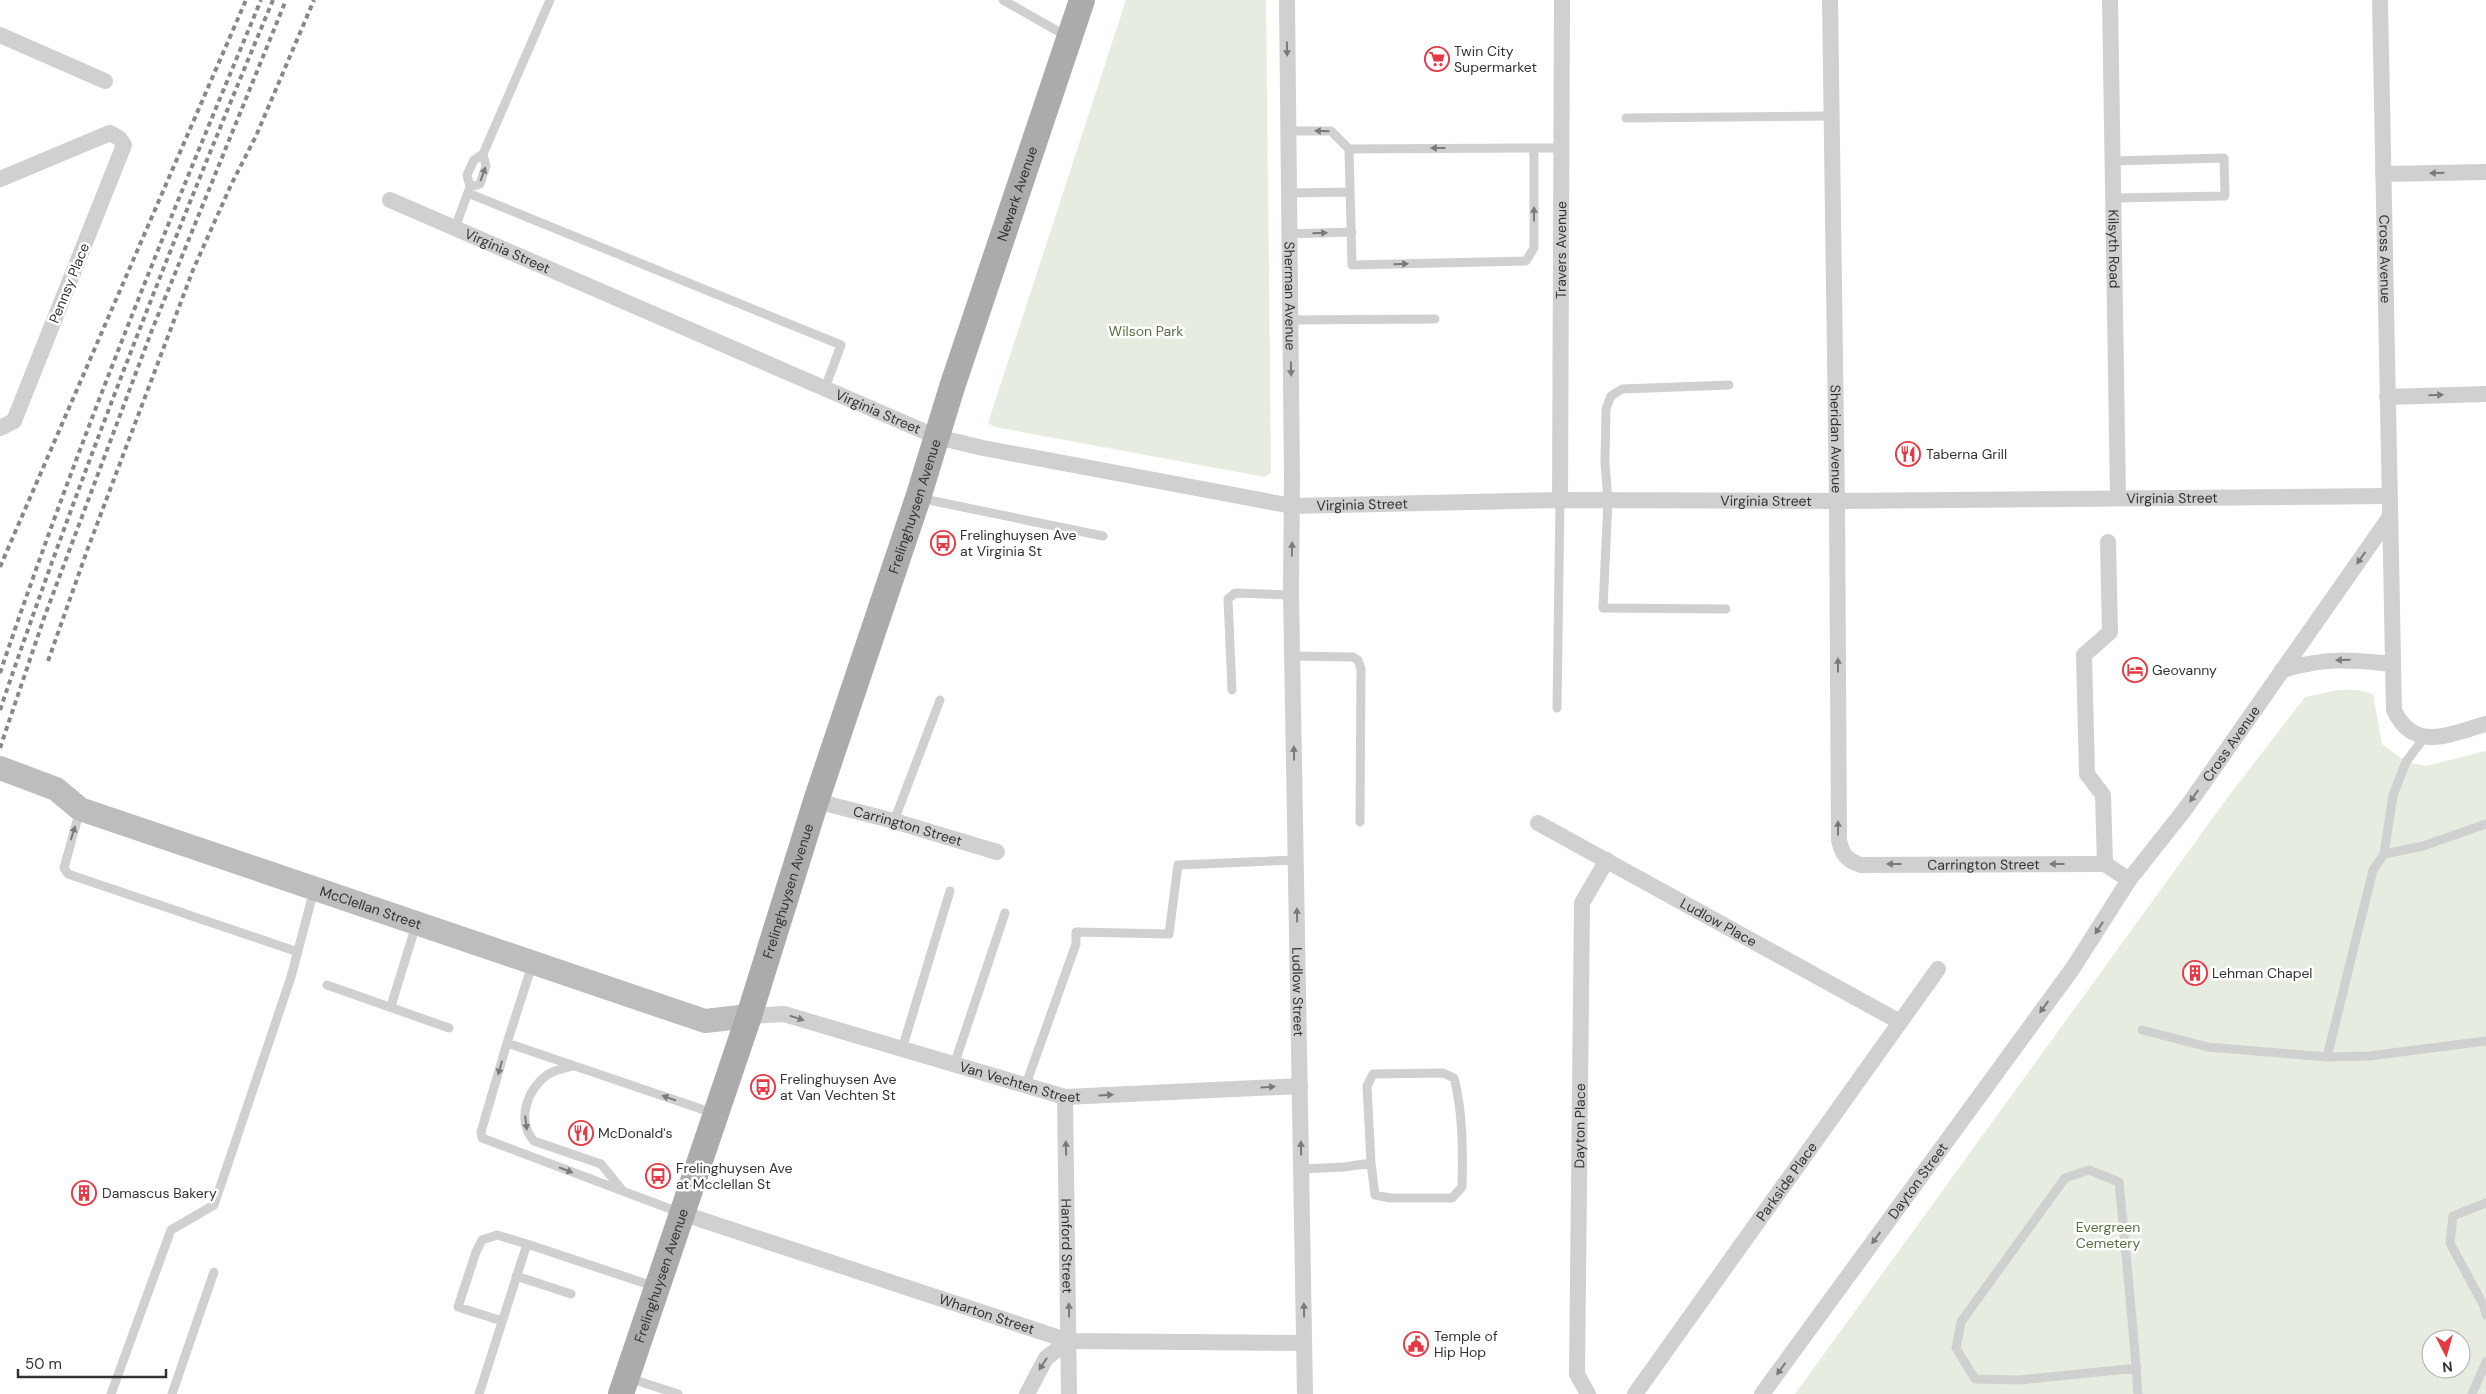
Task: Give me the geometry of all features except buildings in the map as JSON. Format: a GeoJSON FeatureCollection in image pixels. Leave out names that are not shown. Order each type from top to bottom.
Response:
{"type":"FeatureCollection","features":[{"type":"Feature","properties":{"kind":"main road","name":"Newark Avenue"},"geometry":{"type":"LineString","coordinates":[[952,387],[1082,0]]}},
{"type":"Feature","properties":{"kind":"main road","name":"Frelinghuysen Avenue"},"geometry":{"type":"LineString","coordinates":[[624,1385],[749,1016],[816,802],[918,498],[952,387]]}},
{"type":"Feature","properties":{"kind":"main road","name":"McClellan Street"},"geometry":{"type":"LineString","coordinates":[[0,768],[56,788],[80,809],[705,1021],[749,1016]]}},
{"type":"Feature","properties":{"kind":"street","name":"Sherman Avenue"},"geometry":{"type":"LineString","coordinates":[[1287,0],[1292,506],[1291,594]]}},
{"type":"Feature","properties":{"kind":"street","name":"Travers Avenue"},"geometry":{"type":"LineString","coordinates":[[1560,500],[1562,0]]}},
{"type":"Feature","properties":{"kind":"street","name":"Sheridan Avenue"},"geometry":{"type":"LineString","coordinates":[[1830,0],[1837,501],[1838,840],[1842,854],[1850,862],[1861,865]]}},
{"type":"Feature","properties":{"kind":"street","name":"Kilsyth Road"},"geometry":{"type":"LineString","coordinates":[[2110,0],[2118,497]]}},
{"type":"Feature","properties":{"kind":"street","name":"Cross Avenue"},"geometry":{"type":"LineString","coordinates":[[2380,0],[2394,710],[2401,724],[2410,732],[2424,738]]}},
{"type":"Feature","properties":{"kind":"street"},"geometry":{"type":"LineString","coordinates":[[0,35],[105,81]]}},
{"type":"Feature","properties":{"kind":"street","name":"Pennsy Place"},"geometry":{"type":"LineString","coordinates":[[0,179],[110,133],[119,138],[124,145],[7,424]]}},
{"type":"Feature","properties":{"kind":"street"},"geometry":{"type":"LineString","coordinates":[[2383,174],[2486,172]]}},
{"type":"Feature","properties":{"kind":"street","name":"Virginia Street"},"geometry":{"type":"LineString","coordinates":[[390,200],[937,437],[983,448],[1292,506],[1560,500],[1837,501],[2389,496]]}},
{"type":"Feature","properties":{"kind":"street"},"geometry":{"type":"LineString","coordinates":[[2387,396],[2486,394]]}},
{"type":"Feature","properties":{"kind":"street","name":"Cross Avenue"},"geometry":{"type":"LineString","coordinates":[[2073,968],[2129,880],[2186,808],[2389,518]]}},
{"type":"Feature","properties":{"kind":"street"},"geometry":{"type":"LineString","coordinates":[[2108,542],[2110,632],[2084,655],[2087,774],[2103,796],[2105,864],[2129,880]]}},
{"type":"Feature","properties":{"kind":"street","name":"Ludlow Street"},"geometry":{"type":"LineString","coordinates":[[1291,594],[1305,1394]]}},
{"type":"Feature","properties":{"kind":"street"},"geometry":{"type":"LineString","coordinates":[[2282,670],[2314,661],[2354,660],[2392,664]]}},
{"type":"Feature","properties":{"kind":"street"},"geometry":{"type":"LineString","coordinates":[[2424,738],[2440,737],[2486,724]]}},
{"type":"Feature","properties":{"kind":"street","name":"Carrington Street"},"geometry":{"type":"LineString","coordinates":[[816,802],[894,821],[997,852]]}},
{"type":"Feature","properties":{"kind":"street","name":"Ludlow Place"},"geometry":{"type":"LineString","coordinates":[[1538,823],[1900,1022]]}},
{"type":"Feature","properties":{"kind":"street","name":"Dayton Place"},"geometry":{"type":"LineString","coordinates":[[1588,1394],[1577,1374],[1582,903],[1607,860]]}},
{"type":"Feature","properties":{"kind":"street","name":"Carrington Street"},"geometry":{"type":"LineString","coordinates":[[1861,865],[2105,864]]}},
{"type":"Feature","properties":{"kind":"street","name":"Dayton Street"},"geometry":{"type":"LineString","coordinates":[[1762,1394],[2073,968]]}},
{"type":"Feature","properties":{"kind":"street","name":"Parkside Place"},"geometry":{"type":"LineString","coordinates":[[1635,1394],[1938,969]]}},
{"type":"Feature","properties":{"kind":"street","name":"Van Vechten Street"},"geometry":{"type":"LineString","coordinates":[[749,1016],[784,1014],[1064,1097],[1300,1086]]}},
{"type":"Feature","properties":{"kind":"street","name":"Hanford Street"},"geometry":{"type":"LineString","coordinates":[[1064,1097],[1069,1394]]}},
{"type":"Feature","properties":{"kind":"street","name":"Wharton Street"},"geometry":{"type":"LineString","coordinates":[[681,1213],[1069,1341],[1304,1343]]}},
{"type":"Feature","properties":{"kind":"street"},"geometry":{"type":"LineString","coordinates":[[1027,1394],[1046,1358],[1069,1341]]}},
{"type":"Feature","properties":{"kind":"lane"},"geometry":{"type":"LineString","coordinates":[[455,228],[469,190],[467,175],[474,160],[483,154],[550,0]]}},
{"type":"Feature","properties":{"kind":"lane"},"geometry":{"type":"LineString","coordinates":[[1003,0],[1068,37]]}},
{"type":"Feature","properties":{"kind":"lane"},"geometry":{"type":"LineString","coordinates":[[1626,118],[1831,116]]}},
{"type":"Feature","properties":{"kind":"lane"},"geometry":{"type":"LineString","coordinates":[[1288,131],[1331,131],[1349,149],[1352,265],[1526,261],[1534,248],[1534,148]]}},
{"type":"Feature","properties":{"kind":"lane"},"geometry":{"type":"LineString","coordinates":[[1349,149],[1561,148]]}},
{"type":"Feature","properties":{"kind":"lane"},"geometry":{"type":"LineString","coordinates":[[469,190],[480,184],[486,166],[483,154]]}},
{"type":"Feature","properties":{"kind":"lane"},"geometry":{"type":"LineString","coordinates":[[2112,161],[2224,158],[2225,196],[2114,198]]}},
{"type":"Feature","properties":{"kind":"lane"},"geometry":{"type":"LineString","coordinates":[[469,190],[841,345],[825,388]]}},
{"type":"Feature","properties":{"kind":"lane"},"geometry":{"type":"LineString","coordinates":[[1289,193],[1350,192]]}},
{"type":"Feature","properties":{"kind":"lane"},"geometry":{"type":"LineString","coordinates":[[1289,234],[1352,232]]}},
{"type":"Feature","properties":{"kind":"lane"},"geometry":{"type":"LineString","coordinates":[[1290,320],[1435,320]]}},
{"type":"Feature","properties":{"kind":"lane"},"geometry":{"type":"LineString","coordinates":[[1726,609],[1603,608],[1608,501],[1605,424],[1606,409],[1611,396],[1622,389],[1729,385]]}},
{"type":"Feature","properties":{"kind":"lane"},"geometry":{"type":"LineString","coordinates":[[918,498],[1103,536]]}},
{"type":"Feature","properties":{"kind":"lane"},"geometry":{"type":"LineString","coordinates":[[1558,708],[1560,500]]}},
{"type":"Feature","properties":{"kind":"lane"},"geometry":{"type":"LineString","coordinates":[[1232,690],[1228,599],[1235,593],[1291,594]]}},
{"type":"Feature","properties":{"kind":"lane"},"geometry":{"type":"LineString","coordinates":[[1292,656],[1353,657],[1358,660],[1361,669],[1360,822]]}},
{"type":"Feature","properties":{"kind":"lane"},"geometry":{"type":"LineString","coordinates":[[894,821],[940,700]]}},
{"type":"Feature","properties":{"kind":"lane"},"geometry":{"type":"LineString","coordinates":[[2327,1057],[2373,870],[2384,854],[2393,794],[2406,762],[2424,738]]}},
{"type":"Feature","properties":{"kind":"lane"},"geometry":{"type":"LineString","coordinates":[[80,809],[66,856],[64,868],[68,874],[298,952]]}},
{"type":"Feature","properties":{"kind":"lane"},"geometry":{"type":"LineString","coordinates":[[2384,854],[2423,846],[2486,824]]}},
{"type":"Feature","properties":{"kind":"lane"},"geometry":{"type":"LineString","coordinates":[[1025,1087],[1076,944],[1076,932],[1169,934],[1178,865],[1296,860]]}},
{"type":"Feature","properties":{"kind":"lane"},"geometry":{"type":"LineString","coordinates":[[111,1394],[172,1230],[214,1205],[298,952],[315,888]]}},
{"type":"Feature","properties":{"kind":"lane"},"geometry":{"type":"LineString","coordinates":[[902,1049],[950,891]]}},
{"type":"Feature","properties":{"kind":"lane"},"geometry":{"type":"LineString","coordinates":[[954,1065],[1004,913]]}},
{"type":"Feature","properties":{"kind":"lane"},"geometry":{"type":"LineString","coordinates":[[391,1006],[417,922]]}},
{"type":"Feature","properties":{"kind":"lane"},"geometry":{"type":"LineString","coordinates":[[533,962],[481,1132],[482,1138],[681,1213]]}},
{"type":"Feature","properties":{"kind":"lane"},"geometry":{"type":"LineString","coordinates":[[327,985],[449,1028]]}},
{"type":"Feature","properties":{"kind":"lane"},"geometry":{"type":"LineString","coordinates":[[2142,1030],[2208,1047],[2327,1057],[2370,1056],[2486,1041]]}},
{"type":"Feature","properties":{"kind":"lane"},"geometry":{"type":"LineString","coordinates":[[507,1043],[715,1114]]}},
{"type":"Feature","properties":{"kind":"lane"},"geometry":{"type":"LineString","coordinates":[[573,1066],[548,1073],[534,1087],[526,1107],[524,1124],[534,1142],[601,1164],[624,1192]]}},
{"type":"Feature","properties":{"kind":"lane"},"geometry":{"type":"LineString","coordinates":[[1444,1073],[1454,1078],[1459,1096],[1462,1187],[1452,1198],[1390,1198],[1375,1195],[1371,1162],[1367,1086],[1373,1074],[1444,1073]]}},
{"type":"Feature","properties":{"kind":"lane"},"geometry":{"type":"LineString","coordinates":[[1301,1169],[1344,1167],[1371,1162]]}},
{"type":"Feature","properties":{"kind":"lane"},"geometry":{"type":"LineString","coordinates":[[2137,1368],[2019,1380],[1975,1379],[1956,1348],[1961,1322],[2065,1178],[2088,1170],[2119,1182],[2137,1368],[2138,1394]]}},
{"type":"Feature","properties":{"kind":"lane"},"geometry":{"type":"LineString","coordinates":[[2486,1203],[2453,1216],[2450,1243],[2484,1306],[2486,1315]]}},
{"type":"Feature","properties":{"kind":"lane"},"geometry":{"type":"LineString","coordinates":[[502,1321],[458,1307],[476,1252],[482,1240],[497,1235],[656,1287]]}},
{"type":"Feature","properties":{"kind":"lane"},"geometry":{"type":"LineString","coordinates":[[479,1394],[527,1244]]}},
{"type":"Feature","properties":{"kind":"lane"},"geometry":{"type":"LineString","coordinates":[[172,1394],[214,1272]]}},
{"type":"Feature","properties":{"kind":"lane"},"geometry":{"type":"LineString","coordinates":[[516,1276],[571,1294]]}},
{"type":"Feature","properties":{"kind":"lane"},"geometry":{"type":"LineString","coordinates":[[2478,1390],[2486,1362]]}},
{"type":"Feature","properties":{"kind":"lane"},"geometry":{"type":"LineString","coordinates":[[624,1385],[678,1394]]}},
{"type":"Feature","properties":{"kind":"green space","name":"Wilson Park"},"geometry":{"type":"Polygon","coordinates":[[[1126,0],[1266,0],[1271,473],[1265,477],[995,427],[988,423],[1126,0]]]}},
{"type":"Feature","properties":{"kind":"green space","name":"Evergreen Cemetery"},"geometry":{"type":"Polygon","coordinates":[[[2338,690],[2358,690],[2373,694],[2382,744],[2406,762],[2426,766],[2486,751],[2486,1394],[1795,1394],[2228,797],[2305,697],[2338,690]]]}},
{"type":"Feature","properties":{"kind":"railway"},"geometry":{"type":"LineString","coordinates":[[0,567],[246,0]]}},
{"type":"Feature","properties":{"kind":"railway"},"geometry":{"type":"LineString","coordinates":[[0,673],[60,503],[124,334],[261,0]]}},
{"type":"Feature","properties":{"kind":"railway"},"geometry":{"type":"LineString","coordinates":[[0,710],[63,531],[130,353],[273,0]]}},
{"type":"Feature","properties":{"kind":"railway"},"geometry":{"type":"LineString","coordinates":[[0,748],[44,618],[152,330],[286,0]]}},
{"type":"Feature","properties":{"kind":"railway"},"geometry":{"type":"LineString","coordinates":[[48,661],[88,548],[193,270],[231,185],[256,136],[314,0]]}},
{"type":"Feature","properties":{"kind":"place","name":"Twin City Supermarket"},"geometry":{"type":"Point","coordinates":[1437,59]}},
{"type":"Feature","properties":{"kind":"place","name":"Taberna Grill"},"geometry":{"type":"Point","coordinates":[1908,454]}},
{"type":"Feature","properties":{"kind":"place","name":"Frelinghuysen Ave at Virginia St"},"geometry":{"type":"Point","coordinates":[943,543]}},
{"type":"Feature","properties":{"kind":"place","name":"Geovanny"},"geometry":{"type":"Point","coordinates":[2135,670]}},
{"type":"Feature","properties":{"kind":"place","name":"Lehman Chapel"},"geometry":{"type":"Point","coordinates":[2195,973]}},
{"type":"Feature","properties":{"kind":"place","name":"Frelinghuysen Ave at Van Vechten St"},"geometry":{"type":"Point","coordinates":[763,1087]}},
{"type":"Feature","properties":{"kind":"place","name":"McDonald's"},"geometry":{"type":"Point","coordinates":[581,1133]}},
{"type":"Feature","properties":{"kind":"place","name":"Frelinghuysen Ave at Mcclellan St"},"geometry":{"type":"Point","coordinates":[658,1176]}},
{"type":"Feature","properties":{"kind":"place","name":"Damascus Bakery"},"geometry":{"type":"Point","coordinates":[84,1193]}},
{"type":"Feature","properties":{"kind":"place","name":"Temple of Hip Hop"},"geometry":{"type":"Point","coordinates":[1416,1344]}}]}
